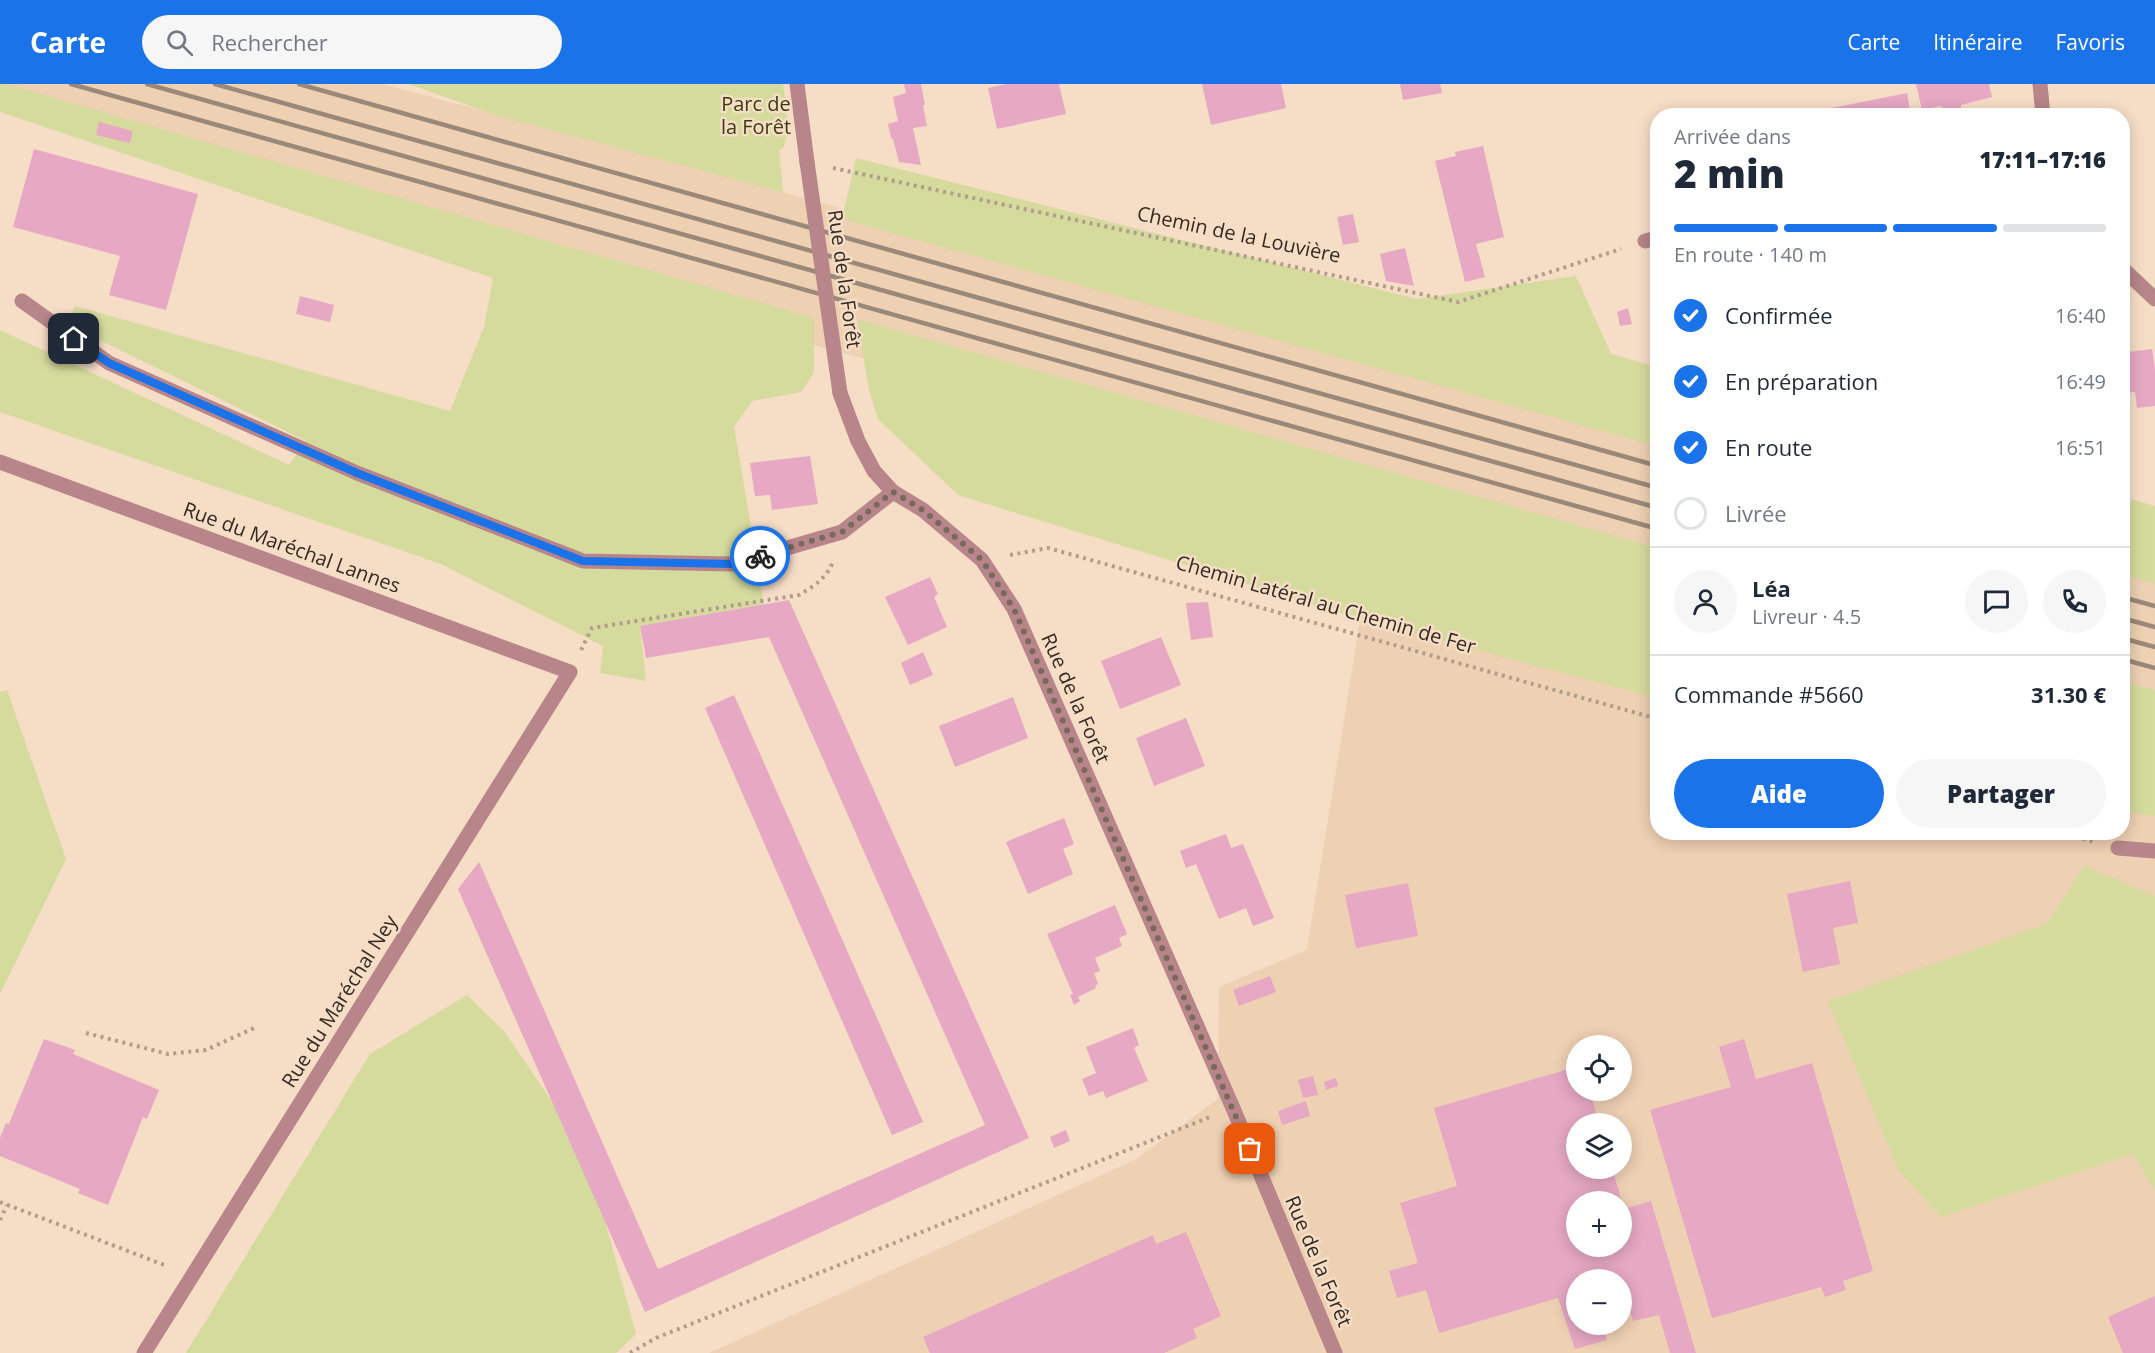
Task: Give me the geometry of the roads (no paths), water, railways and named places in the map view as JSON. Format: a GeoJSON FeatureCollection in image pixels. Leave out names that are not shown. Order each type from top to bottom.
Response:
{"type":"FeatureCollection","features":[{"type":"Feature","properties":{"kind":"street","name":"Rue de la Forêt"},"geometry":{"type":"LineString","coordinates":[[797,84],[840,393],[858,441],[874,471],[893,492],[923,510],[982,560],[1014,609],[1233,1108],[1335,1353]]}},
{"type":"Feature","properties":{"kind":"street"},"geometry":{"type":"LineString","coordinates":[[2040,84],[2042,108]]}},
{"type":"Feature","properties":{"kind":"street"},"geometry":{"type":"LineString","coordinates":[[2130,276],[2155,299]]}},
{"type":"Feature","properties":{"kind":"street"},"geometry":{"type":"LineString","coordinates":[[22,301],[109,363],[357,473],[583,561],[732,564],[842,532],[893,492]]}},
{"type":"Feature","properties":{"kind":"street","name":"Rue du Maréchal Lannes"},"geometry":{"type":"LineString","coordinates":[[0,462],[570,672]]}},
{"type":"Feature","properties":{"kind":"street","name":"Rue du Maréchal Ney"},"geometry":{"type":"LineString","coordinates":[[144,1353],[570,672]]}},
{"type":"Feature","properties":{"kind":"street"},"geometry":{"type":"LineString","coordinates":[[2118,848],[2155,851]]}},
{"type":"Feature","properties":{"kind":"railway"},"geometry":{"type":"LineString","coordinates":[[71,84],[1650,527]]}},
{"type":"Feature","properties":{"kind":"railway"},"geometry":{"type":"LineString","coordinates":[[147,84],[1650,506]]}},
{"type":"Feature","properties":{"kind":"railway"},"geometry":{"type":"LineString","coordinates":[[215,84],[1650,486]]}},
{"type":"Feature","properties":{"kind":"railway"},"geometry":{"type":"LineString","coordinates":[[299,84],[1650,464]]}},
{"type":"Feature","properties":{"kind":"railway"},"geometry":{"type":"LineString","coordinates":[[2130,599],[2155,606]]}},
{"type":"Feature","properties":{"kind":"railway"},"geometry":{"type":"LineString","coordinates":[[2130,620],[2155,627]]}},
{"type":"Feature","properties":{"kind":"railway"},"geometry":{"type":"LineString","coordinates":[[2130,640],[2155,647]]}},
{"type":"Feature","properties":{"kind":"railway"},"geometry":{"type":"LineString","coordinates":[[2130,661],[2155,668]]}},
{"type":"Feature","properties":{"kind":"park label","name":"Parc de la Forêt"},"geometry":{"type":"Point","coordinates":[756,114]}}]}
